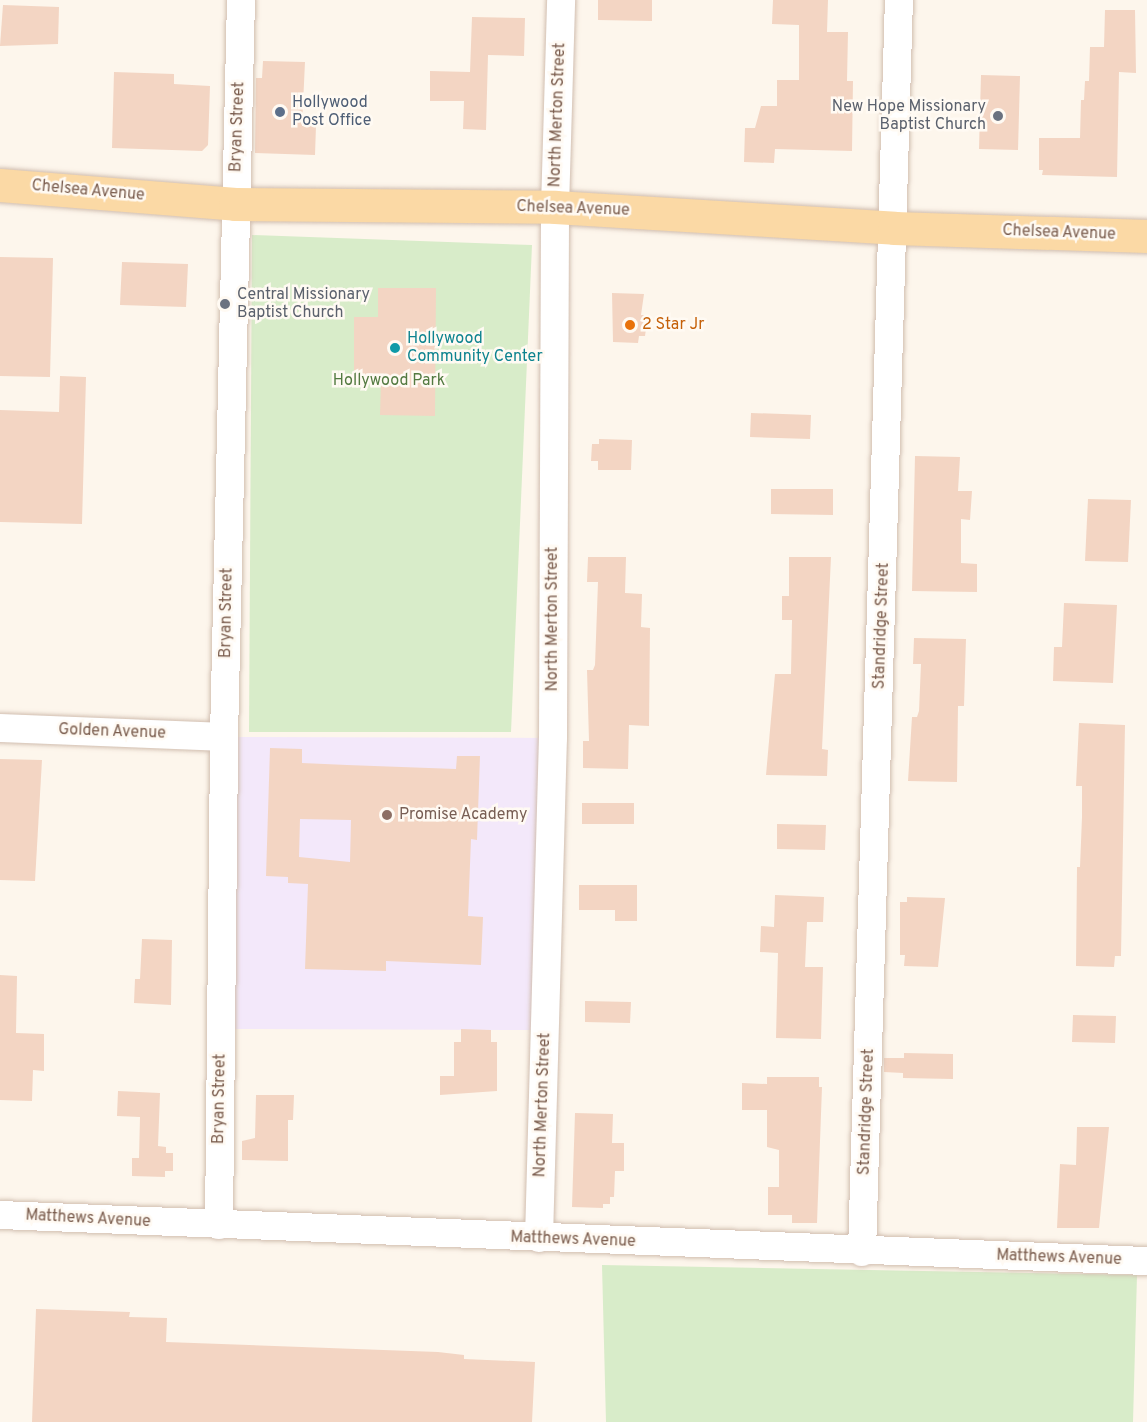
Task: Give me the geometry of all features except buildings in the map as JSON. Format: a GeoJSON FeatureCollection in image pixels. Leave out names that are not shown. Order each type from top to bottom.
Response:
{"type":"FeatureCollection","features":[{"type":"Feature","properties":{"kind":"main road","name":"Chelsea Avenue"},"geometry":{"type":"LineString","coordinates":[[0,184],[236,204],[555,207],[894,228],[1147,236]]}},
{"type":"Feature","properties":{"kind":"street","name":"Bryan Street"},"geometry":{"type":"LineString","coordinates":[[219,1225],[224,737],[241,0]]}},
{"type":"Feature","properties":{"kind":"street","name":"North Merton Street"},"geometry":{"type":"LineString","coordinates":[[539,1238],[553,738],[555,207],[561,0]]}},
{"type":"Feature","properties":{"kind":"street","name":"Standridge Street"},"geometry":{"type":"LineString","coordinates":[[862,1252],[899,0]]}},
{"type":"Feature","properties":{"kind":"street","name":"Golden Avenue"},"geometry":{"type":"LineString","coordinates":[[0,728],[224,737]]}},
{"type":"Feature","properties":{"kind":"street","name":"Matthews Avenue"},"geometry":{"type":"LineString","coordinates":[[0,1215],[862,1252],[1147,1261]]}},
{"type":"Feature","properties":{"kind":"shaded area","name":"Promise Academy"},"geometry":{"type":"Polygon","coordinates":[[[224,737],[553,738],[545,1030],[221,1029],[224,737]]]}},
{"type":"Feature","properties":{"kind":"green space","name":"Hollywood Park"},"geometry":{"type":"Polygon","coordinates":[[[252,235],[532,245],[511,732],[249,732],[252,235]]]}},
{"type":"Feature","properties":{"kind":"green space"},"geometry":{"type":"Polygon","coordinates":[[[602,1265],[1137,1275],[1133,1422],[606,1422],[602,1265]]]}},
{"type":"Feature","properties":{"kind":"place","name":"Hollywood Post Office"},"geometry":{"type":"Point","coordinates":[280,112]}},
{"type":"Feature","properties":{"kind":"place","name":"New Hope Missionary Baptist Church"},"geometry":{"type":"Point","coordinates":[998,116]}},
{"type":"Feature","properties":{"kind":"place","name":"Central Missionary Baptist Church"},"geometry":{"type":"Point","coordinates":[225,304]}},
{"type":"Feature","properties":{"kind":"place","name":"2 Star Jr"},"geometry":{"type":"Point","coordinates":[630,325]}},
{"type":"Feature","properties":{"kind":"place","name":"Hollywood Community Center"},"geometry":{"type":"Point","coordinates":[395,348]}},
{"type":"Feature","properties":{"kind":"place","name":"Promise Academy"},"geometry":{"type":"Point","coordinates":[387,815]}}]}
